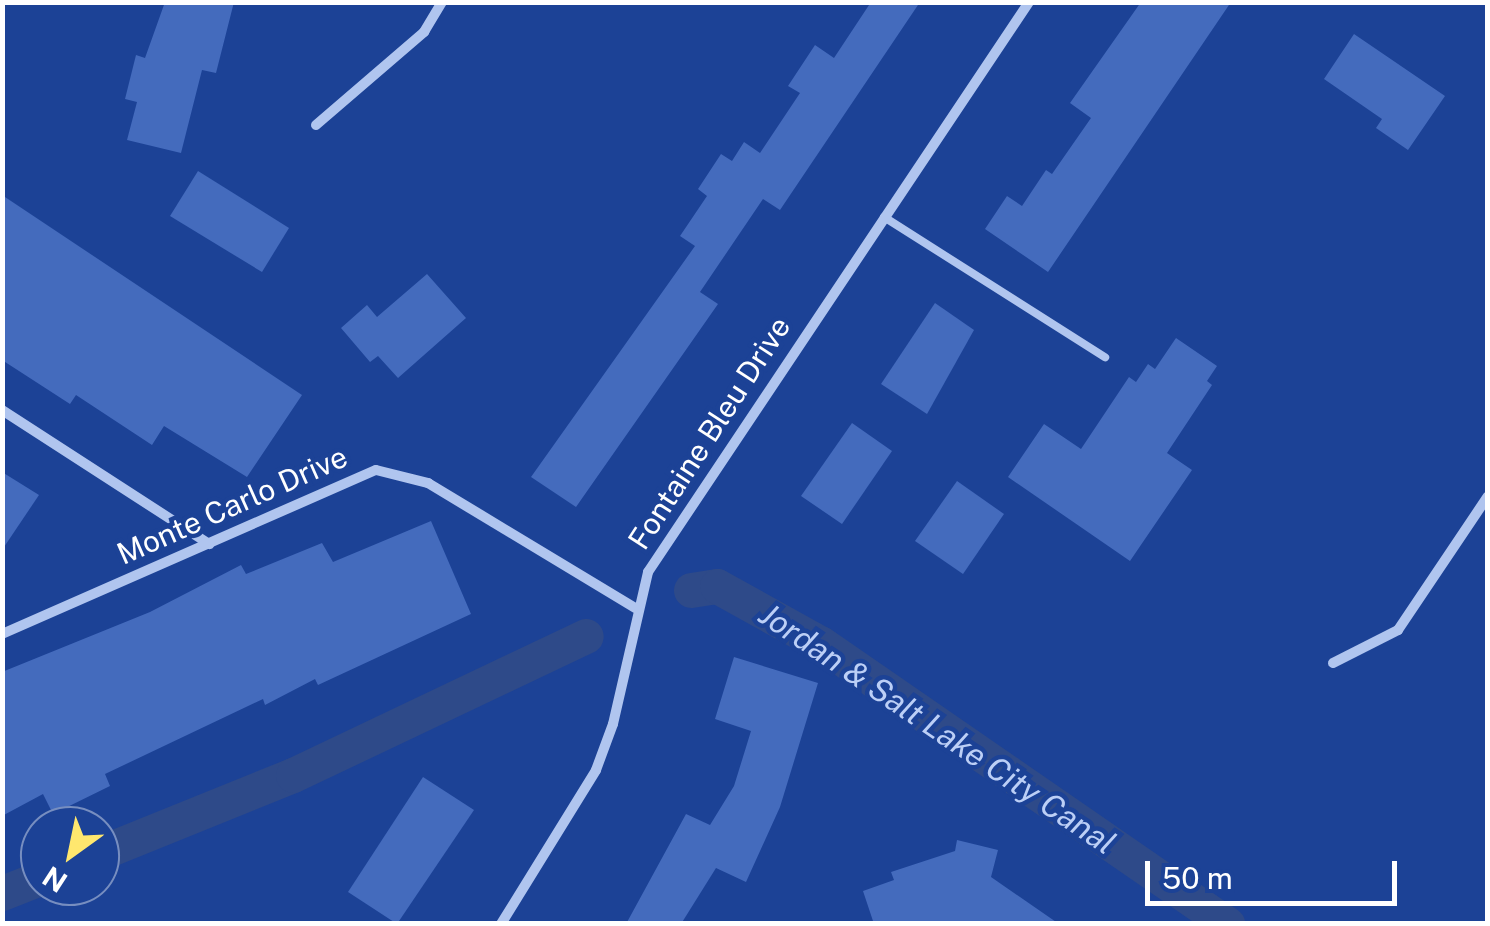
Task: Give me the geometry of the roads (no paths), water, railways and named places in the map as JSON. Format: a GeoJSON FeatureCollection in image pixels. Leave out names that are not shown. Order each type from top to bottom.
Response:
{"type":"FeatureCollection","features":[{"type":"Feature","properties":{"kind":"street"},"geometry":{"type":"LineString","coordinates":[[316,125],[424,32],[442,2]]}},
{"type":"Feature","properties":{"kind":"street","name":"Fontaine Bleu Drive"},"geometry":{"type":"LineString","coordinates":[[501,924],[596,770],[613,724],[635,608],[681,514],[1030,2]]}},
{"type":"Feature","properties":{"kind":"street"},"geometry":{"type":"LineString","coordinates":[[2,410],[208,544]]}},
{"type":"Feature","properties":{"kind":"street","name":"Monte Carlo Drive"},"geometry":{"type":"LineString","coordinates":[[2,634],[361,474],[395,470],[428,483],[635,608]]}},
{"type":"Feature","properties":{"kind":"street"},"geometry":{"type":"LineString","coordinates":[[1333,663],[1398,630],[1488,496]]}},
{"type":"Feature","properties":{"kind":"lane"},"geometry":{"type":"LineString","coordinates":[[884,217],[1105,357]]}},
{"type":"Feature","properties":{"kind":"waterway","name":"Jordan & Salt Lake City Canal"},"geometry":{"type":"LineString","coordinates":[[691,590],[717,586],[820,643],[1227,924]]}},
{"type":"Feature","properties":{"kind":"waterway","name":"Jordan & Salt Lake City Canal"},"geometry":{"type":"LineString","coordinates":[[120,845],[293,775],[586,636]]}},
{"type":"Feature","properties":{"kind":"waterway","name":"Jordan & Salt Lake City Canal"},"geometry":{"type":"LineString","coordinates":[[2,893],[20,886]]}}]}
